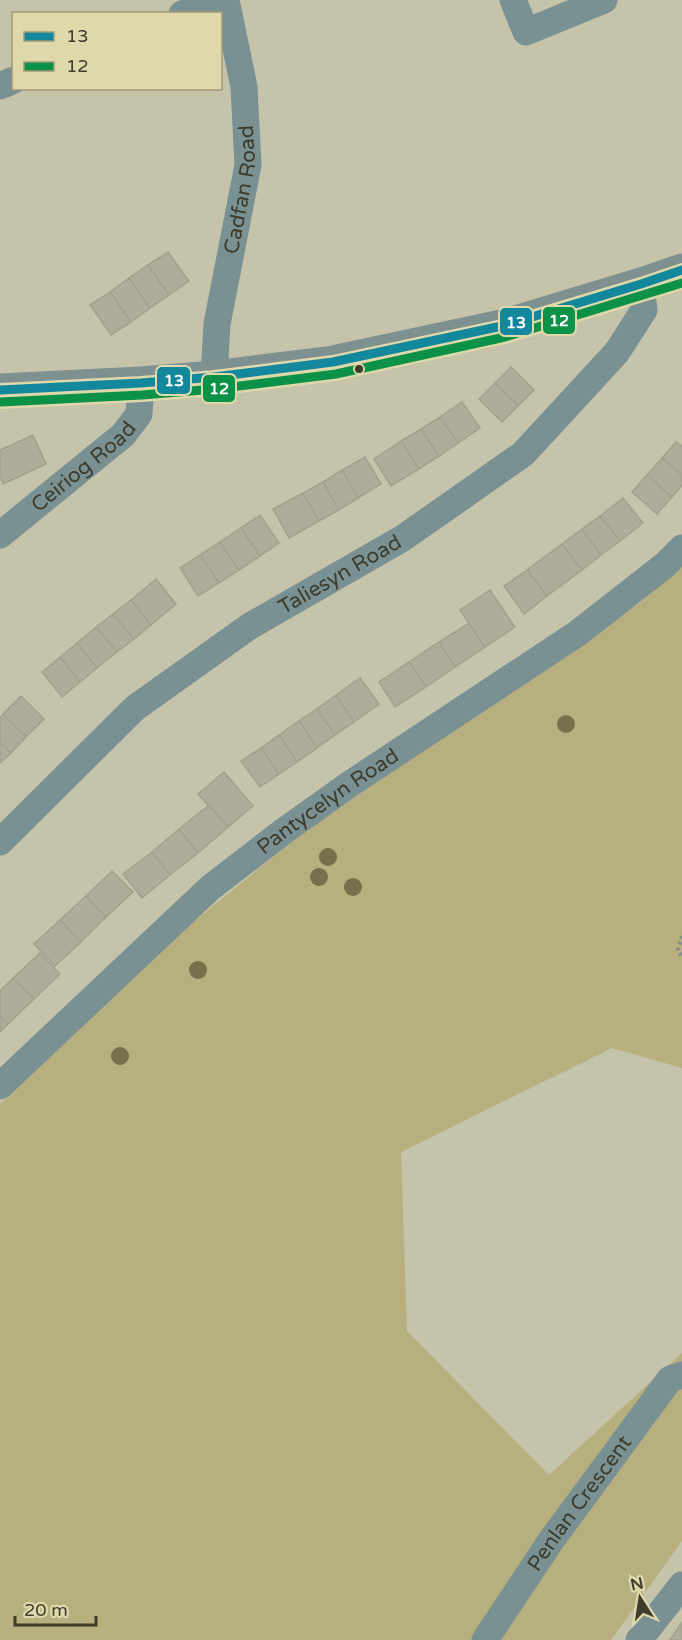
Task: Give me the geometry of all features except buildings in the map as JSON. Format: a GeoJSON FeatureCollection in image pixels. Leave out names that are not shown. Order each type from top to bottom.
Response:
{"type":"FeatureCollection","features":[{"type":"Feature","properties":{"kind":"street"},"geometry":{"type":"LineString","coordinates":[[187,12],[216,0]]}},
{"type":"Feature","properties":{"kind":"street","name":"Cadfan Road"},"geometry":{"type":"LineString","coordinates":[[214,377],[218,324],[248,165],[244,87],[226,0]]}},
{"type":"Feature","properties":{"kind":"street"},"geometry":{"type":"LineString","coordinates":[[513,0],[526,32],[604,0]]}},
{"type":"Feature","properties":{"kind":"street"},"geometry":{"type":"LineString","coordinates":[[0,390],[214,377],[333,362],[502,326],[682,270]]}},
{"type":"Feature","properties":{"kind":"street","name":"Taliesyn Road"},"geometry":{"type":"LineString","coordinates":[[0,842],[135,708],[250,626],[403,538],[523,454],[617,352],[644,310],[641,284]]}},
{"type":"Feature","properties":{"kind":"street","name":"Ceiriog Road"},"geometry":{"type":"LineString","coordinates":[[0,535],[123,435],[140,414],[141,383]]}},
{"type":"Feature","properties":{"kind":"street","name":"Pantycelyn Road"},"geometry":{"type":"LineString","coordinates":[[0,1086],[210,888],[350,784],[578,633],[665,565],[682,548]]}},
{"type":"Feature","properties":{"kind":"street","name":"Penlan Crescent"},"geometry":{"type":"LineString","coordinates":[[485,1640],[550,1542],[670,1379],[682,1375]]}},
{"type":"Feature","properties":{"kind":"street"},"geometry":{"type":"LineString","coordinates":[[639,1640],[682,1585]]}},
{"type":"Feature","properties":{"kind":"path"},"geometry":{"type":"LineString","coordinates":[[682,936],[678,950],[682,957]]}},
{"type":"Feature","properties":{"kind":"shaded area"},"geometry":{"type":"Polygon","coordinates":[[[682,562],[682,1068],[612,1048],[401,1152],[407,1331],[549,1475],[682,1353],[682,1541],[611,1640],[0,1640],[0,1104],[175,937],[300,835],[641,602],[682,562]]]}},
{"type":"Feature","properties":{"kind":"transit line","name":"13"},"geometry":{"type":"LineString","coordinates":[[0,390],[214,377],[333,362],[502,326],[682,270]]}},
{"type":"Feature","properties":{"kind":"transit line","name":"12"},"geometry":{"type":"LineString","coordinates":[[1,402],[215,389],[336,374],[505,337],[682,283]]}}]}
